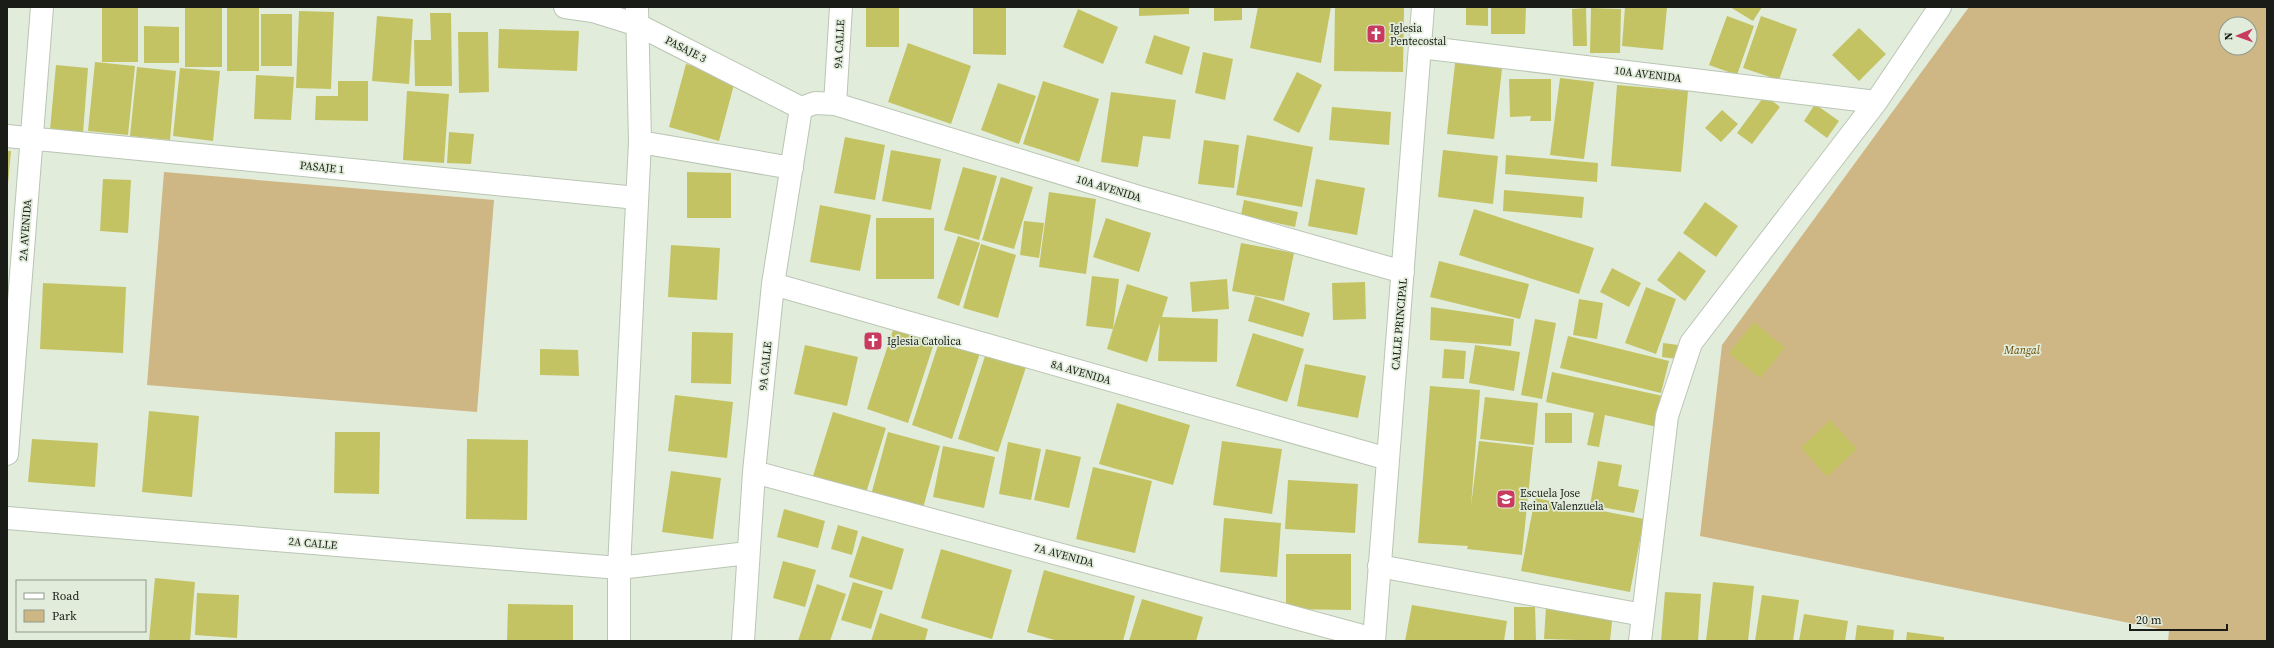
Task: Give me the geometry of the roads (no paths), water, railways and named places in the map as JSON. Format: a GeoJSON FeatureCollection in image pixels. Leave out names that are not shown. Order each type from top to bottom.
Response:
{"type":"FeatureCollection","features":[{"type":"Feature","properties":{"kind":"street","name":"2A AVENIDA"},"geometry":{"type":"LineString","coordinates":[[7,454],[12,317],[32,139],[42,7]]}},
{"type":"Feature","properties":{"kind":"street","name":"PASAJE 3"},"geometry":{"type":"LineString","coordinates":[[565,7],[638,16],[817,105]]}},
{"type":"Feature","properties":{"kind":"street","name":"9A CALLE"},"geometry":{"type":"LineString","coordinates":[[742,641],[754,472],[773,284],[792,168],[817,105],[841,7]]}},
{"type":"Feature","properties":{"kind":"street","name":"CALLE PRINCIPAL"},"geometry":{"type":"LineString","coordinates":[[1374,640],[1423,7]]}},
{"type":"Feature","properties":{"kind":"street"},"geometry":{"type":"LineString","coordinates":[[1640,641],[1667,416],[1691,343],[1876,102],[1940,7]]}},
{"type":"Feature","properties":{"kind":"street"},"geometry":{"type":"LineString","coordinates":[[619,641],[619,568],[640,142],[638,16]]}},
{"type":"Feature","properties":{"kind":"street","name":"10A AVENIDA"},"geometry":{"type":"LineString","coordinates":[[1420,47],[1876,102]]}},
{"type":"Feature","properties":{"kind":"street","name":"10A AVENIDA"},"geometry":{"type":"LineString","coordinates":[[817,105],[1403,272]]}},
{"type":"Feature","properties":{"kind":"street","name":"PASAJE 1"},"geometry":{"type":"LineString","coordinates":[[7,136],[637,198]]}},
{"type":"Feature","properties":{"kind":"street"},"geometry":{"type":"LineString","coordinates":[[640,142],[792,168]]}},
{"type":"Feature","properties":{"kind":"street","name":"8A AVENIDA"},"geometry":{"type":"LineString","coordinates":[[773,284],[1388,459]]}},
{"type":"Feature","properties":{"kind":"street","name":"7A AVENIDA"},"geometry":{"type":"LineString","coordinates":[[754,472],[1374,640]]}},
{"type":"Feature","properties":{"kind":"street","name":"2A CALLE"},"geometry":{"type":"LineString","coordinates":[[7,518],[619,568],[748,553]]}},
{"type":"Feature","properties":{"kind":"street"},"geometry":{"type":"LineString","coordinates":[[1379,566],[1643,615]]}},
{"type":"Feature","properties":{"kind":"place","name":"Iglesia Pentecostal"},"geometry":{"type":"Point","coordinates":[1376,34]}},
{"type":"Feature","properties":{"kind":"place","name":"Iglesia Catolica"},"geometry":{"type":"Point","coordinates":[873,341]}},
{"type":"Feature","properties":{"kind":"place","name":"Escuela Jose Reina Valenzuela"},"geometry":{"type":"Point","coordinates":[1506,499]}},
{"type":"Feature","properties":{"kind":"park label","name":"Mangal"},"geometry":{"type":"Point","coordinates":[2022,350]}}]}
